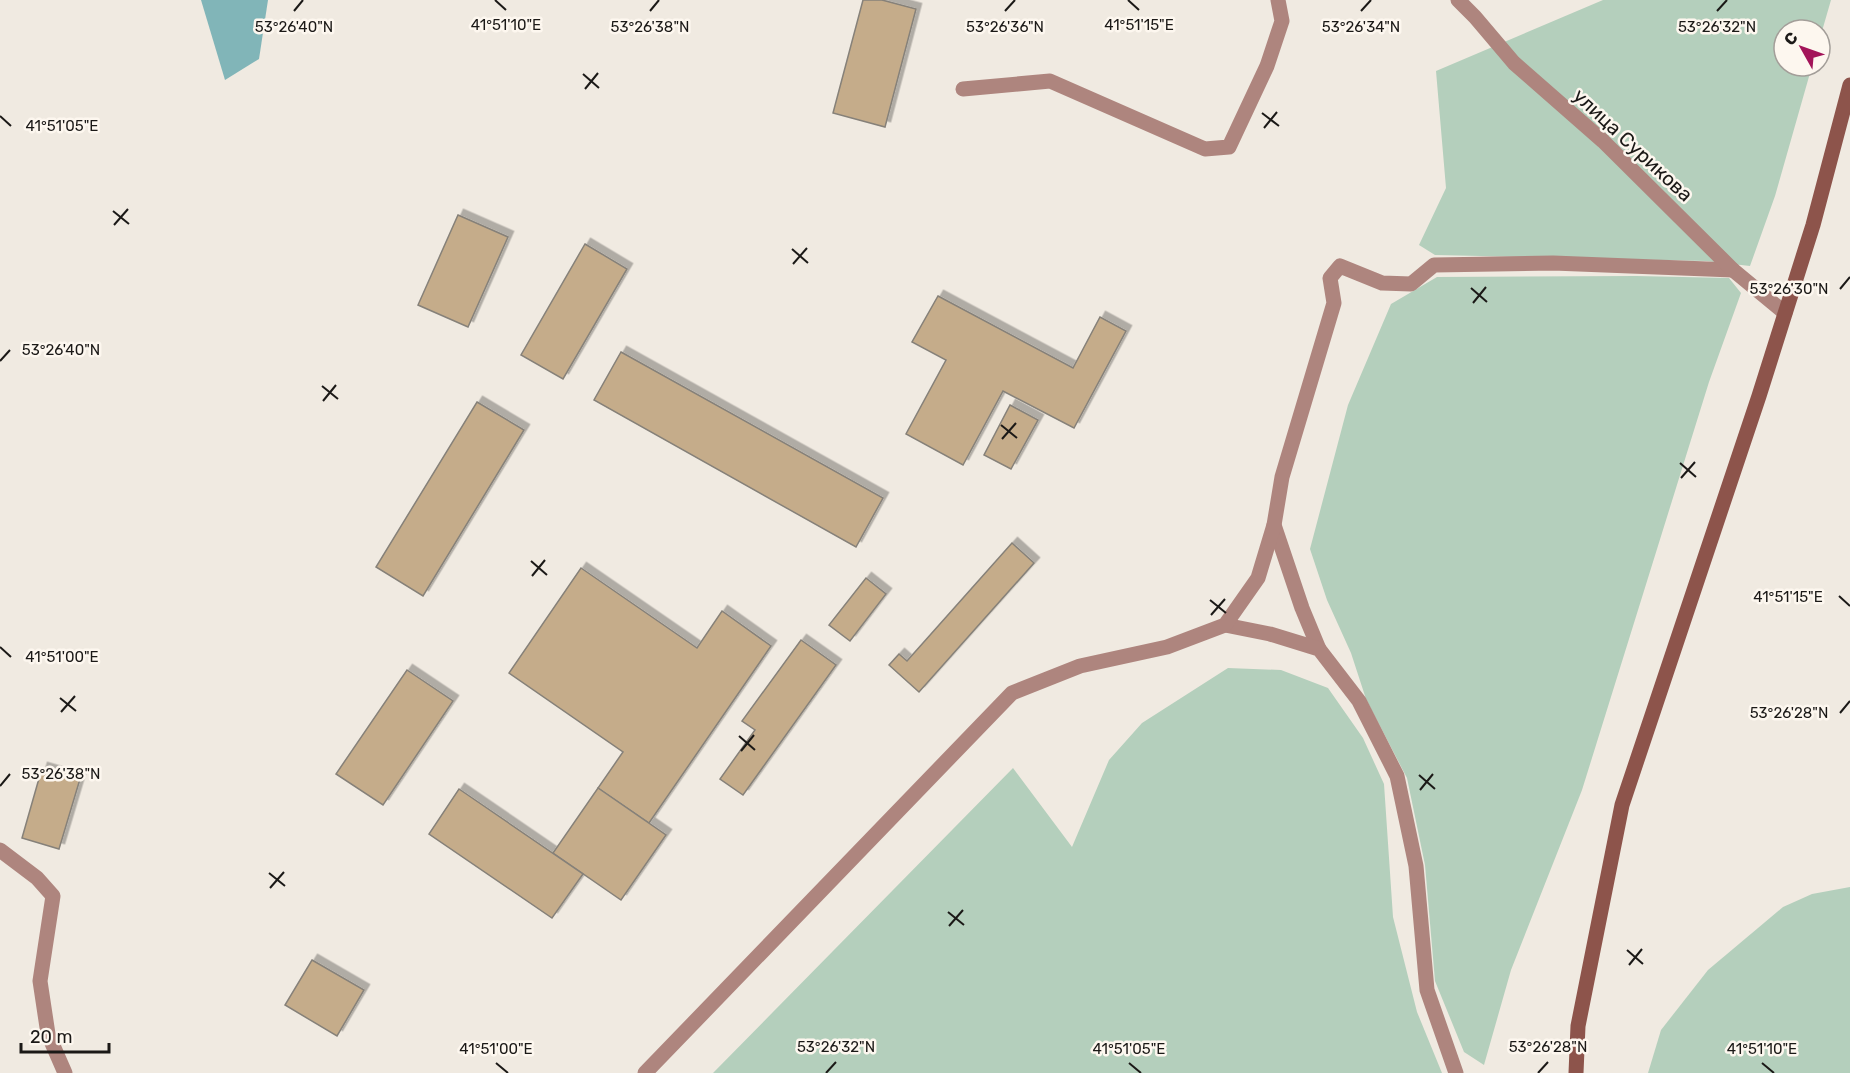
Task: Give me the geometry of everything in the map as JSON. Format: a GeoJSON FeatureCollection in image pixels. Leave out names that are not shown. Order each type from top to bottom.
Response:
{"type":"FeatureCollection","features":[{"type":"Feature","properties":{"kind":"street"},"geometry":{"type":"LineString","coordinates":[[963,89],[1050,81],[1205,149],[1229,147],[1267,66],[1282,21],[1278,0]]}},
{"type":"Feature","properties":{"kind":"street","name":"улица Сурикова"},"geometry":{"type":"LineString","coordinates":[[1458,0],[1514,63],[1603,141],[1732,270],[1785,313]]}},
{"type":"Feature","properties":{"kind":"street"},"geometry":{"type":"LineString","coordinates":[[1576,1073],[1578,1026],[1622,805],[1813,225],[1850,85]]}},
{"type":"Feature","properties":{"kind":"street"},"geometry":{"type":"LineString","coordinates":[[1225,625],[1258,578],[1274,525],[1282,477],[1334,303],[1330,278],[1340,266],[1382,283],[1411,284],[1434,265],[1553,263],[1732,270]]}},
{"type":"Feature","properties":{"kind":"street"},"geometry":{"type":"LineString","coordinates":[[1274,525],[1302,608],[1319,649],[1359,701],[1397,776],[1416,866],[1427,990],[1456,1073]]}},
{"type":"Feature","properties":{"kind":"street"},"geometry":{"type":"LineString","coordinates":[[645,1073],[1012,693],[1080,666],[1167,647],[1225,625],[1270,634],[1319,649]]}},
{"type":"Feature","properties":{"kind":"street"},"geometry":{"type":"LineString","coordinates":[[0,850],[37,878],[53,896],[40,981],[48,1034],[64,1073]]}},
{"type":"Feature","properties":{"kind":"green space"},"geometry":{"type":"Polygon","coordinates":[[[1603,0],[1831,0],[1826,18],[1772,18],[1772,78],[1809,78],[1775,196],[1750,266],[1706,261],[1435,255],[1419,245],[1446,188],[1436,71],[1603,0]]]}},
{"type":"Feature","properties":{"kind":"green space"},"geometry":{"type":"Polygon","coordinates":[[[1437,277],[1729,278],[1741,293],[1709,382],[1582,790],[1511,970],[1484,1065],[1464,1052],[1435,981],[1425,865],[1407,778],[1366,699],[1351,653],[1327,600],[1310,549],[1348,405],[1391,304],[1437,277]]]}},
{"type":"Feature","properties":{"kind":"green space"},"geometry":{"type":"Polygon","coordinates":[[[1228,668],[1281,670],[1328,688],[1363,738],[1384,784],[1393,917],[1417,1012],[1442,1073],[713,1073],[1013,768],[1072,847],[1109,760],[1142,723],[1228,668]]]}},
{"type":"Feature","properties":{"kind":"green space"},"geometry":{"type":"Polygon","coordinates":[[[1850,887],[1850,1073],[1648,1073],[1661,1030],[1708,970],[1783,907],[1812,894],[1850,887]]]}},
{"type":"Feature","properties":{"kind":"water"},"geometry":{"type":"Polygon","coordinates":[[[201,0],[268,0],[259,59],[225,80],[201,0]]]}},
{"type":"Feature","properties":{"kind":"building"},"geometry":{"type":"Polygon","coordinates":[[[863,0],[882,0],[916,9],[885,127],[833,113],[863,0]]]}},
{"type":"Feature","properties":{"kind":"building"},"geometry":{"type":"Polygon","coordinates":[[[458,215],[508,237],[468,327],[418,305],[458,215]]]}},
{"type":"Feature","properties":{"kind":"building"},"geometry":{"type":"Polygon","coordinates":[[[585,244],[627,269],[563,379],[521,355],[585,244]]]}},
{"type":"Feature","properties":{"kind":"building"},"geometry":{"type":"Polygon","coordinates":[[[938,296],[1073,368],[1100,317],[1126,331],[1074,428],[1003,391],[963,465],[906,434],[946,360],[912,342],[938,296]]]}},
{"type":"Feature","properties":{"kind":"building"},"geometry":{"type":"Polygon","coordinates":[[[621,352],[883,498],[856,547],[594,400],[621,352]]]}},
{"type":"Feature","properties":{"kind":"building"},"geometry":{"type":"Polygon","coordinates":[[[477,402],[524,430],[423,596],[376,567],[477,402]]]}},
{"type":"Feature","properties":{"kind":"building"},"geometry":{"type":"Polygon","coordinates":[[[1010,405],[1038,420],[1011,469],[984,455],[1010,405]]]}},
{"type":"Feature","properties":{"kind":"building"},"geometry":{"type":"Polygon","coordinates":[[[1012,543],[1034,563],[919,692],[889,665],[899,654],[907,661],[1012,543]]]}},
{"type":"Feature","properties":{"kind":"building"},"geometry":{"type":"Polygon","coordinates":[[[581,568],[697,648],[722,611],[771,646],[649,823],[598,788],[623,752],[509,673],[581,568]]]}},
{"type":"Feature","properties":{"kind":"building"},"geometry":{"type":"Polygon","coordinates":[[[866,578],[886,594],[850,641],[829,625],[866,578]]]}},
{"type":"Feature","properties":{"kind":"building"},"geometry":{"type":"Polygon","coordinates":[[[801,640],[836,665],[743,795],[720,779],[755,730],[742,721],[801,640]]]}},
{"type":"Feature","properties":{"kind":"building"},"geometry":{"type":"Polygon","coordinates":[[[407,670],[453,701],[383,805],[336,774],[407,670]]]}},
{"type":"Feature","properties":{"kind":"building"},"geometry":{"type":"Polygon","coordinates":[[[42,768],[80,779],[59,849],[22,838],[42,768]]]}},
{"type":"Feature","properties":{"kind":"building"},"geometry":{"type":"Polygon","coordinates":[[[598,788],[666,835],[621,900],[553,853],[598,788]]]}},
{"type":"Feature","properties":{"kind":"building"},"geometry":{"type":"Polygon","coordinates":[[[459,789],[583,874],[552,918],[429,834],[459,789]]]}},
{"type":"Feature","properties":{"kind":"building"},"geometry":{"type":"Polygon","coordinates":[[[312,960],[364,990],[337,1036],[285,1005],[312,960]]]}}]}
